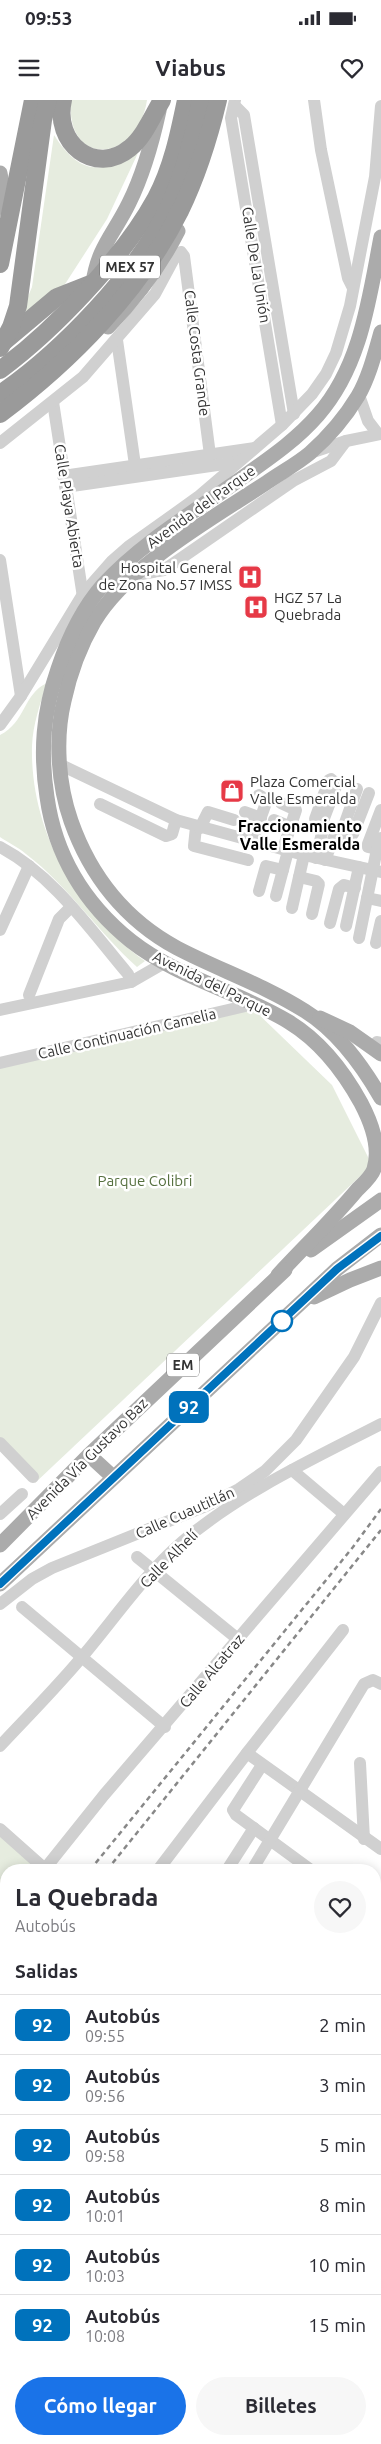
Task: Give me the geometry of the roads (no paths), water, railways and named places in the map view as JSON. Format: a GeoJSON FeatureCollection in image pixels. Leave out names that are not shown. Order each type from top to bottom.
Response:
{"type":"FeatureCollection","features":[{"type":"Feature","properties":{"kind":"highway"},"geometry":{"type":"LineString","coordinates":[[0,264],[34,100]]}},
{"type":"Feature","properties":{"kind":"highway"},"geometry":{"type":"LineString","coordinates":[[0,346],[12,327],[18,306],[43,120],[48,100]]}},
{"type":"Feature","properties":{"kind":"highway"},"geometry":{"type":"LineString","coordinates":[[63,100],[62,122],[68,140],[76,149],[88,155],[107,158],[119,155],[135,144],[162,100]]}},
{"type":"Feature","properties":{"kind":"highway","name":"MEX 57"},"geometry":{"type":"LineString","coordinates":[[0,370],[49,328],[93,284],[156,199],[177,144],[186,100]]}},
{"type":"Feature","properties":{"kind":"highway","name":"MEX 57"},"geometry":{"type":"LineString","coordinates":[[0,394],[19,381],[62,343],[113,290],[142,251],[169,207],[191,150],[200,100]]}},
{"type":"Feature","properties":{"kind":"highway"},"geometry":{"type":"LineString","coordinates":[[0,414],[29,391],[97,326],[122,299],[152,258],[175,220],[191,186],[212,126],[218,100]]}},
{"type":"Feature","properties":{"kind":"highway"},"geometry":{"type":"LineString","coordinates":[[0,346],[57,297],[71,290],[93,284]]}},
{"type":"Feature","properties":{"kind":"main road"},"geometry":{"type":"LineString","coordinates":[[93,284],[96,264],[103,245],[128,206],[144,170],[162,100]]}},
{"type":"Feature","properties":{"kind":"main road"},"geometry":{"type":"LineString","coordinates":[[0,422],[78,358],[130,304],[159,265],[200,187],[218,130],[232,102]]}},
{"type":"Feature","properties":{"kind":"main road"},"geometry":{"type":"LineString","coordinates":[[0,173],[9,221]]}},
{"type":"Feature","properties":{"kind":"main road","name":"Avenida del Parque"},"geometry":{"type":"LineString","coordinates":[[278,1275],[378,1171],[376,1143],[368,1116],[332,1061],[312,1039],[291,1023],[254,1004],[164,964],[132,941],[92,903],[66,862],[51,819],[43,763],[42,732],[46,710],[66,645],[84,601],[102,586],[131,551],[289,444],[319,414],[338,388],[356,351],[368,309],[381,237]]}},
{"type":"Feature","properties":{"kind":"main road","name":"Avenida del Parque"},"geometry":{"type":"LineString","coordinates":[[381,332],[358,395],[310,453],[162,553],[136,574],[95,620],[78,655],[61,713],[59,732],[63,795],[83,851],[94,873],[116,901],[145,928],[176,948],[250,982],[307,1012],[333,1034],[353,1056],[381,1098]]}},
{"type":"Feature","properties":{"kind":"main road"},"geometry":{"type":"LineString","coordinates":[[307,1012],[378,1045]]}},
{"type":"Feature","properties":{"kind":"main road","name":"Avenida Vía Gustavo Baz"},"geometry":{"type":"LineString","coordinates":[[0,1545],[89,1455],[278,1275],[381,1200]]}},
{"type":"Feature","properties":{"kind":"main road","name":"Avenida Vía Gustavo Baz"},"geometry":{"type":"LineString","coordinates":[[0,1584],[337,1269],[381,1236]]}},
{"type":"Feature","properties":{"kind":"main road"},"geometry":{"type":"LineString","coordinates":[[302,1303],[350,1280],[381,1268]]}},
{"type":"Feature","properties":{"kind":"main road"},"geometry":{"type":"LineString","coordinates":[[89,1455],[113,1478]]}},
{"type":"Feature","properties":{"kind":"street"},"geometry":{"type":"LineString","coordinates":[[314,100],[321,150],[348,278],[353,288]]}},
{"type":"Feature","properties":{"kind":"street"},"geometry":{"type":"LineString","coordinates":[[232,102],[244,115],[294,414]]}},
{"type":"Feature","properties":{"kind":"street","name":"Calle De La Unión"},"geometry":{"type":"LineString","coordinates":[[232,102],[231,118],[282,425]]}},
{"type":"Feature","properties":{"kind":"street"},"geometry":{"type":"LineString","coordinates":[[131,551],[240,462],[294,414],[312,394],[336,353],[353,288],[374,177],[381,106]]}},
{"type":"Feature","properties":{"kind":"street","name":"Calle Costa Grande"},"geometry":{"type":"LineString","coordinates":[[117,340],[155,294],[176,255],[181,252],[184,256],[210,455]]}},
{"type":"Feature","properties":{"kind":"street"},"geometry":{"type":"LineString","coordinates":[[0,443],[83,377],[117,340]]}},
{"type":"Feature","properties":{"kind":"street"},"geometry":{"type":"LineString","coordinates":[[117,340],[135,465]]}},
{"type":"Feature","properties":{"kind":"street"},"geometry":{"type":"LineString","coordinates":[[358,395],[368,421],[380,434]]}},
{"type":"Feature","properties":{"kind":"street","name":"Calle Playa Abierta"},"geometry":{"type":"LineString","coordinates":[[53,402],[84,601]]}},
{"type":"Feature","properties":{"kind":"street"},"geometry":{"type":"LineString","coordinates":[[310,453],[346,441],[380,434]]}},
{"type":"Feature","properties":{"kind":"street","name":"Avenida del Parque"},"geometry":{"type":"LineString","coordinates":[[136,574],[164,570],[293,481],[330,461],[346,441]]}},
{"type":"Feature","properties":{"kind":"street"},"geometry":{"type":"LineString","coordinates":[[64,482],[135,465],[255,448]]}},
{"type":"Feature","properties":{"kind":"street"},"geometry":{"type":"LineString","coordinates":[[64,482],[240,462]]}},
{"type":"Feature","properties":{"kind":"street"},"geometry":{"type":"LineString","coordinates":[[0,560],[21,696]]}},
{"type":"Feature","properties":{"kind":"street"},"geometry":{"type":"LineString","coordinates":[[0,725],[84,601]]}},
{"type":"Feature","properties":{"kind":"street"},"geometry":{"type":"LineString","coordinates":[[61,765],[176,820],[198,828],[377,872]]}},
{"type":"Feature","properties":{"kind":"street"},"geometry":{"type":"LineString","coordinates":[[292,908],[299,877],[315,857],[334,837],[341,834],[353,834],[364,791]]}},
{"type":"Feature","properties":{"kind":"street"},"geometry":{"type":"LineString","coordinates":[[252,842],[267,800],[259,795]]}},
{"type":"Feature","properties":{"kind":"street"},"geometry":{"type":"LineString","coordinates":[[100,804],[166,836],[172,834],[176,820]]}},
{"type":"Feature","properties":{"kind":"street"},"geometry":{"type":"LineString","coordinates":[[276,896],[283,870],[285,850],[296,810],[281,804]]}},
{"type":"Feature","properties":{"kind":"street"},"geometry":{"type":"LineString","coordinates":[[359,938],[367,898],[377,872],[379,844],[368,847],[368,844],[381,810]]}},
{"type":"Feature","properties":{"kind":"street"},"geometry":{"type":"LineString","coordinates":[[234,820],[208,812],[198,828],[194,846],[248,860]]}},
{"type":"Feature","properties":{"kind":"street"},"geometry":{"type":"LineString","coordinates":[[245,812],[261,818]]}},
{"type":"Feature","properties":{"kind":"street"},"geometry":{"type":"LineString","coordinates":[[274,820],[291,827]]}},
{"type":"Feature","properties":{"kind":"street"},"geometry":{"type":"LineString","coordinates":[[315,857],[321,838],[320,829]]}},
{"type":"Feature","properties":{"kind":"street"},"geometry":{"type":"LineString","coordinates":[[0,847],[29,866],[71,907],[129,978]]}},
{"type":"Feature","properties":{"kind":"street"},"geometry":{"type":"LineString","coordinates":[[0,930],[29,866]]}},
{"type":"Feature","properties":{"kind":"street"},"geometry":{"type":"LineString","coordinates":[[260,891],[266,866],[283,870]]}},
{"type":"Feature","properties":{"kind":"street"},"geometry":{"type":"LineString","coordinates":[[346,926],[359,868]]}},
{"type":"Feature","properties":{"kind":"street"},"geometry":{"type":"LineString","coordinates":[[299,877],[316,881],[319,884],[312,914]]}},
{"type":"Feature","properties":{"kind":"street"},"geometry":{"type":"LineString","coordinates":[[330,923],[338,888],[344,885],[355,888]]}},
{"type":"Feature","properties":{"kind":"street"},"geometry":{"type":"LineString","coordinates":[[367,898],[381,901]]}},
{"type":"Feature","properties":{"kind":"street"},"geometry":{"type":"LineString","coordinates":[[29,995],[59,919],[71,907]]}},
{"type":"Feature","properties":{"kind":"street"},"geometry":{"type":"LineString","coordinates":[[376,943],[381,921]]}},
{"type":"Feature","properties":{"kind":"street"},"geometry":{"type":"LineString","coordinates":[[0,1010],[129,978],[164,964]]}},
{"type":"Feature","properties":{"kind":"street"},"geometry":{"type":"LineString","coordinates":[[0,1002],[29,995],[129,978]]}},
{"type":"Feature","properties":{"kind":"street","name":"Calle Continuación Camelia"},"geometry":{"type":"LineString","coordinates":[[0,1063],[254,1004]]}},
{"type":"Feature","properties":{"kind":"street","name":"Calle Cuautitlán"},"geometry":{"type":"LineString","coordinates":[[0,1604],[52,1568],[206,1506],[238,1489],[265,1471],[296,1440],[354,1357],[381,1303]]}},
{"type":"Feature","properties":{"kind":"street","name":"Calle Alhelí"},"geometry":{"type":"LineString","coordinates":[[0,1746],[81,1658],[154,1570],[202,1526],[296,1468],[381,1424]]}},
{"type":"Feature","properties":{"kind":"street"},"geometry":{"type":"LineString","coordinates":[[0,1442],[34,1477]]}},
{"type":"Feature","properties":{"kind":"street"},"geometry":{"type":"LineString","coordinates":[[283,1452],[296,1468],[344,1514]]}},
{"type":"Feature","properties":{"kind":"street","name":"Calle Alcatraz"},"geometry":{"type":"LineString","coordinates":[[49,1864],[104,1796],[381,1472]]}},
{"type":"Feature","properties":{"kind":"street"},"geometry":{"type":"LineString","coordinates":[[0,1514],[22,1494]]}},
{"type":"Feature","properties":{"kind":"street"},"geometry":{"type":"LineString","coordinates":[[137,1557],[238,1640]]}},
{"type":"Feature","properties":{"kind":"street"},"geometry":{"type":"LineString","coordinates":[[22,1607],[164,1727]]}},
{"type":"Feature","properties":{"kind":"street"},"geometry":{"type":"LineString","coordinates":[[163,1864],[343,1630]]}},
{"type":"Feature","properties":{"kind":"street"},"geometry":{"type":"LineString","coordinates":[[256,1864],[368,1680],[381,1684]]}},
{"type":"Feature","properties":{"kind":"street"},"geometry":{"type":"LineString","coordinates":[[247,1753],[381,1849]]}},
{"type":"Feature","properties":{"kind":"street"},"geometry":{"type":"LineString","coordinates":[[360,1763],[364,1838]]}},
{"type":"Feature","properties":{"kind":"street"},"geometry":{"type":"LineString","coordinates":[[262,1765],[233,1810],[236,1815],[303,1864]]}},
{"type":"Feature","properties":{"kind":"street"},"geometry":{"type":"LineString","coordinates":[[230,1864],[254,1828]]}},
{"type":"Feature","properties":{"kind":"street"},"geometry":{"type":"LineString","coordinates":[[0,1829],[39,1864]]}},
{"type":"Feature","properties":{"kind":"railway"},"geometry":{"type":"LineString","coordinates":[[95,1864],[353,1547],[381,1509]]}},
{"type":"Feature","properties":{"kind":"railway"},"geometry":{"type":"LineString","coordinates":[[112,1864],[381,1530]]}},
{"type":"Feature","properties":{"kind":"place","name":"Hospital General de Zona No.57 IMSS"},"geometry":{"type":"Point","coordinates":[250,577]}},
{"type":"Feature","properties":{"kind":"place","name":"HGZ 57 La Quebrada"},"geometry":{"type":"Point","coordinates":[256,607]}},
{"type":"Feature","properties":{"kind":"place","name":"Plaza Comercial Valle Esmeralda"},"geometry":{"type":"Point","coordinates":[232,791]}},
{"type":"Feature","properties":{"kind":"district","name":"Fraccionamiento Valle Esmeralda"},"geometry":{"type":"Point","coordinates":[300,835]}},
{"type":"Feature","properties":{"kind":"park label","name":"Parque Colibri"},"geometry":{"type":"Point","coordinates":[145,1181]}}]}
